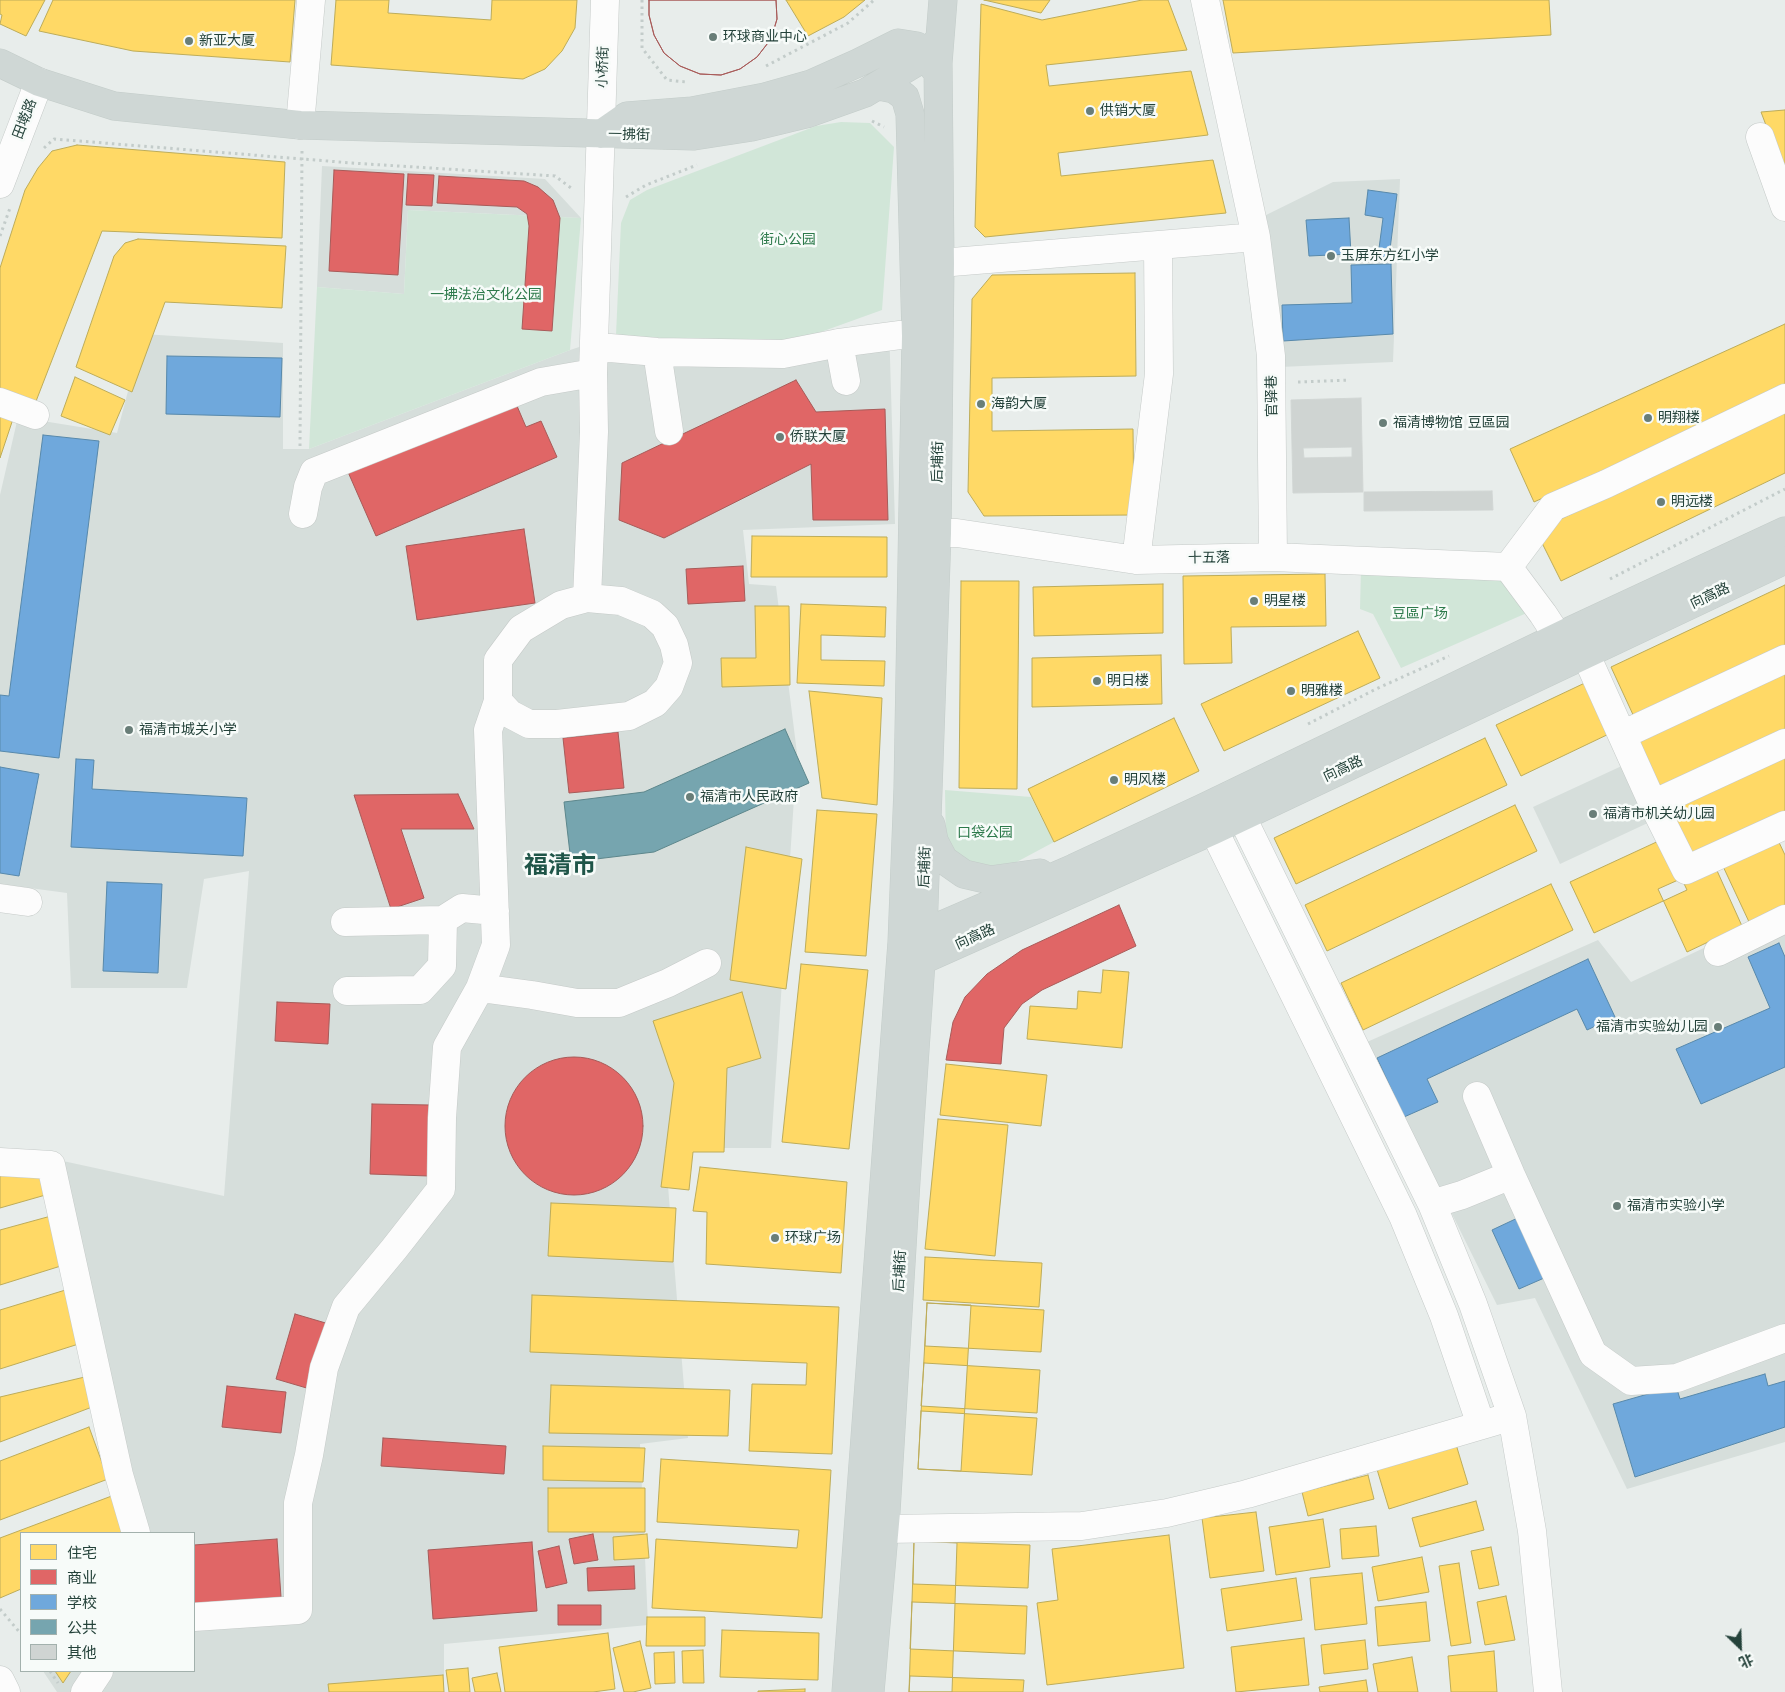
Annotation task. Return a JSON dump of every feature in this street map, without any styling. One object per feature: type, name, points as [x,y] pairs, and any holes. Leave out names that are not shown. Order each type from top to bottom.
[{"type":"main road","points":[[934,57],[943,0]]},
{"type":"main road","name":"一拂街","points":[[601,134],[627,116],[692,111],[765,97],[811,84],[898,43],[917,46],[934,57]]},
{"type":"main road","name":"一拂街","points":[[601,134],[694,136],[752,127],[806,114],[865,93],[907,69],[934,57]]},
{"type":"main road","name":"后埔街","points":[[912,938],[908,788],[940,263],[934,57]]},
{"type":"main road","points":[[0,63],[39,82],[114,106],[300,125],[601,134]]},
{"type":"main road","name":"后埔街","points":[[846,1692],[912,938],[928,800],[924,533],[910,114],[905,97],[894,89],[880,86]]},
{"type":"main road","name":"向高路","points":[[910,966],[1236,805],[1566,633],[1785,531]]},
{"type":"main road","name":"向高路","points":[[1236,805],[1586,654],[1785,560]]},
{"type":"main road","name":"向高路","points":[[928,800],[934,841],[944,860],[964,874],[990,880],[1074,868]]},
{"type":"main road","name":"向高路","points":[[912,938],[1074,868],[1208,819]]},
{"type":"main road","name":"后埔街","points":[[870,1692],[886,1521],[910,966]]},
{"type":"street","points":[[300,125],[311,0]]},
{"type":"street","name":"小桥街","points":[[587,598],[594,432],[594,361],[605,0]]},
{"type":"street","name":"官驿巷","points":[[1205,0],[1256,237],[1271,356],[1273,557]]},
{"type":"street","name":"田墘路","points":[[6,193],[39,82]]},
{"type":"street","points":[[1760,137],[1785,207]]},
{"type":"street","points":[[940,263],[1256,237]]},
{"type":"street","points":[[1136,560],[1159,374],[1158,245]]},
{"type":"street","points":[[303,514],[308,487],[314,472],[594,361],[610,348],[657,352],[784,354],[900,335],[916,336]]},
{"type":"street","points":[[839,344],[846,381]]},
{"type":"street","points":[[657,352],[669,430]]},
{"type":"street","points":[[1785,398],[1606,484],[1552,507],[1508,567],[1586,654],[1686,870],[1785,825]]},
{"type":"street","points":[[0,402],[35,415]]},
{"type":"street","name":"十五落","points":[[924,533],[957,534],[1136,560],[1273,557],[1508,567]]},
{"type":"street","points":[[195,1617],[298,1610],[298,1503],[309,1455],[324,1368],[346,1307],[441,1189],[446,1047],[480,988],[496,945],[488,730],[498,701],[498,660],[521,629],[561,604],[587,598],[621,601],[652,614],[665,626],[674,645],[678,663],[669,686],[655,703],[629,716],[557,724],[529,724],[510,714],[498,701]]},
{"type":"street","points":[[1622,735],[1785,659]]},
{"type":"street","points":[[1654,804],[1785,743]]},
{"type":"street","points":[[1236,805],[1432,1204],[1473,1304],[1509,1407],[1532,1531],[1548,1692]]},
{"type":"street","points":[[1208,819],[1403,1216],[1444,1316],[1478,1416]]},
{"type":"street","points":[[0,898],[28,902]]},
{"type":"street","points":[[345,922],[442,920],[462,908],[495,911]]},
{"type":"street","points":[[1718,952],[1785,918]]},
{"type":"street","points":[[347,991],[420,990],[442,966],[442,920]]},
{"type":"street","points":[[480,988],[532,995],[577,1004],[619,1004],[668,983],[707,963]]},
{"type":"street","points":[[1477,1096],[1510,1175],[1593,1354],[1631,1381],[1678,1378],[1785,1338]]},
{"type":"street","points":[[0,1162],[51,1165],[119,1475],[136,1532]]},
{"type":"street","points":[[1432,1204],[1462,1195],[1510,1175]]},
{"type":"street","points":[[886,1521],[1082,1526],[1167,1513],[1247,1494],[1509,1407]]},
{"type":"street","points":[[72,1688],[97,1672]]},
{"type":"street","points":[[0,1680],[6,1692]]},
{"type":"path","points":[[642,0],[642,48],[667,80],[694,83]]},
{"type":"path","points":[[759,70],[848,23],[874,0]]},
{"type":"path","points":[[868,119],[889,130]]},
{"type":"path","points":[[300,125],[302,159],[300,446],[314,472]]},
{"type":"path","points":[[42,150],[54,139],[302,159],[556,176],[573,190]]},
{"type":"path","points":[[624,200],[627,195],[646,185],[701,164]]},
{"type":"path","points":[[0,236],[6,193]]},
{"type":"path","points":[[1272,383],[1350,380]]},
{"type":"path","points":[[0,1609],[20,1633]]},
{"type":"path","points":[[51,1672],[72,1688]]},
{"type":"shaded area","points":[[322,166],[545,179],[581,218],[408,210],[404,294],[317,287]]},
{"type":"shaded area","name":"玉屏东方红小学","points":[[1400,179],[1393,362],[1280,367],[1260,218],[1333,182]]},
{"type":"shaded area","points":[[889,325],[895,524],[743,530],[749,584],[776,586],[797,753],[771,1148],[665,1148],[688,1438],[640,1444],[648,1625],[444,1644],[444,1692],[57,1692],[44,1672],[195,1672],[195,1532],[141,1532],[63,1161],[224,1196],[249,871],[204,879],[187,988],[71,988],[67,893],[0,884],[0,495],[18,417],[117,433],[143,334],[283,343],[283,449],[309,449],[570,350],[616,335],[782,346]]},
{"type":"shaded area","name":"福清市机关幼儿园","points":[[1626,764],[1652,821],[1560,864],[1533,807]]},
{"type":"shaded area","name":"福清市实验小学","points":[[1779,913],[1785,934],[1785,1442],[1627,1489],[1535,1298],[1497,1305],[1367,1042],[1598,940],[1631,982]]},
{"type":"green space","name":"街心公园","points":[[841,122],[870,123],[894,147],[882,310],[782,346],[616,335],[621,223],[630,200],[647,190],[816,126]]},
{"type":"green space","name":"一拂法治文化公园","points":[[408,210],[581,218],[570,350],[309,449],[317,287],[404,294]]},
{"type":"green space","name":"豆區广场","points":[[1361,569],[1507,575],[1529,612],[1401,668],[1373,614],[1360,609]]},
{"type":"green space","name":"口袋公园","points":[[945,790],[1031,797],[1054,842],[1011,865],[971,873],[946,847]]},
{"type":"building: 住宅","points":[[0,0],[45,0],[26,36],[0,24],[2,15],[0,14]]},
{"type":"building: 住宅","name":"新亚大厦","points":[[53,0],[295,0],[290,62],[133,51],[39,31]]},
{"type":"building: 住宅","points":[[336,0],[389,0],[388,13],[491,20],[492,0],[577,0],[575,28],[562,51],[545,69],[523,79],[331,65]]},
{"type":"building: 住宅","points":[[786,0],[865,0],[844,17],[808,36]]},
{"type":"building: 住宅","points":[[984,0],[1050,0],[1041,13]]},
{"type":"building: 住宅","name":"供销大厦","points":[[1142,0],[1168,0],[1187,50],[1046,65],[1049,86],[1191,71],[1208,135],[1058,153],[1061,176],[1213,160],[1226,213],[985,237],[975,227],[981,4],[1042,20]]},
{"type":"building: 住宅","points":[[1223,0],[1549,0],[1551,35],[1233,53]]},
{"type":"building: 住宅","points":[[1785,110],[1785,169],[1783,170],[1761,112]]},
{"type":"building: 住宅","points":[[77,145],[285,162],[282,238],[102,231],[33,409],[0,397],[0,268],[25,190],[38,168],[52,151]]},
{"type":"building: 住宅","points":[[138,239],[286,246],[282,308],[165,302],[132,392],[76,367],[114,256],[125,243]]},
{"type":"building: 住宅","name":"海韵大厦","points":[[1135,273],[1136,376],[992,378],[992,431],[1133,429],[1134,515],[984,516],[968,492],[972,299],[992,275]]},
{"type":"building: 住宅","name":"明翔楼","points":[[1785,324],[1785,388],[1534,502],[1510,449]]},
{"type":"building: 住宅","points":[[75,377],[125,400],[110,435],[61,416]]},
{"type":"building: 住宅","name":"明远楼","points":[[1785,410],[1785,473],[1561,581],[1536,531]]},
{"type":"building: 住宅","points":[[0,414],[13,419],[0,458]]},
{"type":"building: 住宅","points":[[752,536],[887,537],[887,577],[751,577]]},
{"type":"building: 住宅","name":"明星楼","points":[[1325,574],[1326,626],[1231,627],[1232,663],[1184,664],[1183,576]]},
{"type":"building: 住宅","points":[[961,581],[1019,581],[1017,789],[959,788]]},
{"type":"building: 住宅","points":[[1163,584],[1163,633],[1034,636],[1033,587]]},
{"type":"building: 住宅","points":[[1785,585],[1785,648],[1635,719],[1611,667]]},
{"type":"building: 住宅","points":[[801,604],[886,607],[885,637],[821,635],[821,660],[885,661],[884,686],[797,683]]},
{"type":"building: 住宅","points":[[755,606],[789,606],[790,685],[722,687],[721,658],[756,658]]},
{"type":"building: 住宅","name":"明雅楼","points":[[1358,631],[1380,678],[1224,751],[1201,704]]},
{"type":"building: 住宅","name":"明日楼","points":[[1161,655],[1162,704],[1032,707],[1032,658]]},
{"type":"building: 住宅","points":[[1785,671],[1785,734],[1663,793],[1638,741]]},
{"type":"building: 住宅","points":[[1589,681],[1613,732],[1521,776],[1496,725]]},
{"type":"building: 住宅","points":[[809,691],[882,698],[877,805],[822,798]]},
{"type":"building: 住宅","name":"明风楼","points":[[1174,718],[1199,771],[1054,842],[1028,789]]},
{"type":"building: 住宅","points":[[1485,738],[1507,785],[1296,884],[1274,838]]},
{"type":"building: 住宅","points":[[1785,750],[1785,813],[1692,858],[1667,807]]},
{"type":"building: 住宅","points":[[1515,805],[1537,851],[1327,951],[1305,905]]},
{"type":"building: 住宅","points":[[817,810],[877,814],[866,956],[805,952]]},
{"type":"building: 住宅","points":[[1776,836],[1785,855],[1785,908],[1750,924],[1721,862]]},
{"type":"building: 住宅","points":[[1663,839],[1687,890],[1594,933],[1570,882]]},
{"type":"building: 住宅","points":[[746,847],[802,859],[786,989],[730,980]]},
{"type":"building: 住宅","points":[[1714,864],[1742,926],[1687,952],[1658,889]]},
{"type":"building: 住宅","points":[[1551,884],[1573,930],[1363,1030],[1341,983]]},
{"type":"building: 住宅","points":[[801,964],[868,970],[849,1149],[782,1142]]},
{"type":"building: 住宅","points":[[1103,970],[1129,972],[1122,1048],[1027,1039],[1030,1006],[1077,1009],[1078,991],[1101,993]]},
{"type":"building: 住宅","points":[[742,992],[761,1058],[727,1068],[724,1152],[693,1152],[689,1190],[661,1187],[674,1083],[653,1021]]},
{"type":"building: 住宅","points":[[946,1064],[1047,1075],[1041,1126],[940,1115]]},
{"type":"building: 住宅","points":[[938,1119],[1008,1125],[995,1256],[925,1249]]},
{"type":"building: 住宅","points":[[0,1165],[43,1168],[49,1194],[0,1208]]},
{"type":"building: 住宅","name":"环球广场","points":[[700,1167],[847,1182],[841,1273],[706,1264],[707,1212],[693,1211]]},
{"type":"building: 住宅","points":[[551,1203],[676,1208],[673,1262],[548,1256]]},
{"type":"building: 住宅","points":[[51,1216],[64,1265],[0,1285],[0,1230]]},
{"type":"building: 住宅","points":[[925,1257],[1042,1263],[1039,1307],[923,1300]]},
{"type":"building: 住宅","points":[[72,1288],[88,1341],[0,1369],[0,1310]]},
{"type":"building: 住宅","points":[[532,1295],[839,1307],[832,1454],[749,1451],[752,1384],[806,1385],[807,1363],[530,1352]]},
{"type":"building: 住宅","points":[[927,1303],[1044,1310],[1041,1352],[925,1346]]},
{"type":"building: 住宅","points":[[927,1303],[971,1305],[961,1471],[918,1469]]},
{"type":"building: 住宅","points":[[924,1363],[1040,1370],[1037,1413],[921,1406]]},
{"type":"building: 住宅","points":[[89,1376],[100,1404],[0,1442],[0,1397]]},
{"type":"building: 住宅","points":[[551,1385],[730,1390],[728,1436],[549,1433]]},
{"type":"building: 住宅","points":[[921,1411],[1037,1418],[1032,1475],[918,1469]]},
{"type":"building: 住宅","points":[[89,1427],[108,1479],[0,1520],[0,1461]]},
{"type":"building: 住宅","points":[[1455,1441],[1468,1484],[1389,1509],[1376,1466]]},
{"type":"building: 住宅","points":[[543,1446],[645,1448],[643,1482],[543,1480]]},
{"type":"building: 住宅","points":[[661,1459],[831,1470],[822,1618],[652,1608],[656,1539],[797,1548],[799,1530],[657,1522]]},
{"type":"building: 住宅","points":[[1368,1475],[1374,1499],[1308,1516],[1302,1492]]},
{"type":"building: 住宅","points":[[548,1488],[645,1488],[645,1532],[548,1532]]},
{"type":"building: 住宅","points":[[117,1494],[132,1532],[20,1532],[20,1589],[0,1598],[0,1538]]},
{"type":"building: 住宅","points":[[1476,1501],[1484,1530],[1420,1547],[1412,1518]]},
{"type":"building: 住宅","points":[[1256,1512],[1264,1571],[1210,1578],[1202,1518]]},
{"type":"building: 住宅","points":[[1323,1519],[1330,1567],[1276,1575],[1269,1527]]},
{"type":"building: 住宅","points":[[1376,1526],[1379,1556],[1342,1559],[1340,1529]]},
{"type":"building: 住宅","points":[[647,1534],[649,1558],[614,1560],[613,1537]]},
{"type":"building: 住宅","points":[[1169,1535],[1184,1668],[1047,1685],[1037,1603],[1058,1600],[1052,1549]]},
{"type":"building: 住宅","points":[[914,1541],[1030,1545],[1028,1588],[913,1584]]},
{"type":"building: 住宅","points":[[914,1541],[957,1543],[952,1692],[909,1692]]},
{"type":"building: 住宅","points":[[1491,1547],[1499,1585],[1479,1589],[1471,1551]]},
{"type":"building: 住宅","points":[[1422,1557],[1429,1592],[1378,1601],[1372,1567]]},
{"type":"building: 住宅","points":[[1459,1563],[1471,1643],[1451,1646],[1439,1566]]},
{"type":"building: 住宅","points":[[1362,1573],[1367,1624],[1315,1630],[1310,1578]]},
{"type":"building: 住宅","points":[[1296,1578],[1302,1620],[1227,1631],[1221,1589]]},
{"type":"building: 住宅","points":[[1506,1596],[1515,1640],[1485,1645],[1477,1602]]},
{"type":"building: 住宅","points":[[912,1602],[1027,1606],[1025,1654],[910,1649]]},
{"type":"building: 住宅","points":[[1426,1602],[1430,1641],[1378,1646],[1375,1607]]},
{"type":"building: 住宅","points":[[647,1617],[705,1617],[705,1646],[646,1646]]},
{"type":"building: 住宅","points":[[722,1630],[819,1633],[818,1680],[720,1677]]},
{"type":"building: 住宅","points":[[608,1633],[615,1689],[593,1692],[505,1692],[499,1647]]},
{"type":"building: 住宅","points":[[1304,1638],[1309,1685],[1236,1692],[1231,1647]]},
{"type":"building: 住宅","points":[[1365,1640],[1368,1669],[1324,1674],[1321,1645]]},
{"type":"building: 住宅","points":[[640,1641],[651,1688],[624,1692],[613,1648]]},
{"type":"building: 住宅","points":[[703,1650],[704,1683],[683,1683],[682,1651]]},
{"type":"building: 住宅","points":[[1494,1651],[1497,1692],[1451,1692],[1448,1656]]},
{"type":"building: 住宅","points":[[674,1652],[675,1683],[655,1684],[654,1653]]},
{"type":"building: 住宅","points":[[1412,1657],[1418,1692],[1378,1692],[1373,1664]]},
{"type":"building: 住宅","points":[[468,1668],[470,1692],[449,1692],[446,1670]]},
{"type":"building: 住宅","points":[[56,1672],[70,1672],[63,1683]]},
{"type":"building: 住宅","points":[[497,1673],[501,1692],[475,1692],[472,1678]]},
{"type":"building: 住宅","points":[[443,1675],[444,1692],[329,1692],[328,1684]]},
{"type":"building: 住宅","points":[[910,1676],[1024,1680],[1023,1692],[909,1692]]},
{"type":"building: 住宅","points":[[1366,1680],[1368,1692],[1320,1692],[1319,1687]]},
{"type":"building: 住宅","points":[[805,1689],[805,1692],[758,1692],[758,1691]]},
{"type":"building: 商业","name":"环球商业中心","points":[[649,0],[776,0],[777,19],[771,39],[757,57],[740,69],[721,75],[700,74],[680,66],[664,53],[654,35],[649,15]]},
{"type":"building: 商业","name":"环球商业中心","points":[[649,0],[776,0],[777,19],[771,39],[757,57],[740,69],[721,75],[700,74],[680,66],[664,53],[654,35],[649,15]]},
{"type":"building: 商业","points":[[334,170],[404,174],[398,275],[329,271]]},
{"type":"building: 商业","points":[[408,174],[434,175],[432,206],[406,205]]},
{"type":"building: 商业","points":[[439,176],[524,181],[538,187],[553,200],[560,218],[552,331],[522,329],[529,226],[527,214],[517,207],[437,203]]},
{"type":"building: 商业","name":"侨联大厦","points":[[796,380],[816,412],[885,409],[888,520],[813,520],[811,464],[664,538],[619,520],[622,463]]},
{"type":"building: 商业","points":[[514,399],[526,427],[541,421],[557,457],[376,536],[348,472]]},
{"type":"building: 商业","points":[[524,529],[535,603],[417,620],[406,546]]},
{"type":"building: 商业","points":[[743,566],[745,601],[688,604],[686,569]]},
{"type":"building: 商业","points":[[618,732],[624,788],[569,793],[563,738]]},
{"type":"building: 商业","points":[[458,794],[474,829],[401,829],[424,898],[391,909],[354,795]]},
{"type":"building: 商业","points":[[1119,905],[1136,946],[1042,990],[1022,1004],[1004,1028],[1001,1064],[946,1060],[953,1022],[965,997],[987,974],[1022,950]]},
{"type":"building: 商业","points":[[277,1002],[330,1004],[328,1044],[275,1041]]},
{"type":"building: 商业","points":[[574,1057],[600,1063],[612,1069],[622,1078],[631,1088],[637,1100],[643,1126],[637,1152],[631,1164],[622,1174],[612,1183],[600,1189],[574,1195],[548,1189],[536,1183],[526,1174],[517,1164],[511,1152],[505,1126],[511,1100],[517,1088],[526,1078],[536,1069],[548,1063]]},
{"type":"building: 商业","points":[[372,1104],[430,1105],[429,1176],[370,1174]]},
{"type":"building: 商业","points":[[295,1314],[329,1324],[310,1389],[276,1379]]},
{"type":"building: 商业","points":[[227,1386],[286,1392],[281,1433],[222,1427]]},
{"type":"building: 商业","points":[[383,1438],[506,1446],[504,1474],[381,1466]]},
{"type":"building: 商业","points":[[593,1534],[598,1560],[574,1564],[569,1539]]},
{"type":"building: 商业","points":[[277,1539],[281,1597],[195,1605],[195,1545]]},
{"type":"building: 商业","points":[[532,1542],[537,1611],[433,1619],[428,1550]]},
{"type":"building: 商业","points":[[559,1546],[567,1583],[546,1588],[538,1551]]},
{"type":"building: 商业","points":[[634,1566],[635,1589],[588,1591],[587,1568]]},
{"type":"building: 商业","points":[[558,1605],[601,1605],[601,1625],[558,1625]]},
{"type":"building: 学校","points":[[1368,190],[1397,194],[1389,257],[1378,256],[1383,218],[1365,215]]},
{"type":"building: 学校","points":[[1349,218],[1351,254],[1309,256],[1306,220]]},
{"type":"building: 学校","points":[[1391,264],[1393,334],[1283,341],[1282,305],[1352,303],[1351,265]]},
{"type":"building: 学校","points":[[167,356],[282,358],[280,417],[166,414]]},
{"type":"building: 学校","points":[[43,435],[99,441],[59,758],[0,751],[0,695],[9,696]]},
{"type":"building: 学校","points":[[76,759],[94,760],[92,789],[247,798],[243,856],[71,847]]},
{"type":"building: 学校","points":[[0,767],[39,774],[19,876],[0,873]]},
{"type":"building: 学校","points":[[107,882],[162,884],[158,973],[103,971]]},
{"type":"building: 学校","points":[[1779,943],[1785,957],[1785,1067],[1701,1104],[1676,1049],[1770,1008],[1748,957]]},
{"type":"building: 学校","points":[[1588,959],[1615,1017],[1587,1030],[1577,1009],[1427,1079],[1438,1102],[1404,1117],[1377,1058]]},
{"type":"building: 学校","points":[[1524,1215],[1551,1275],[1519,1289],[1492,1230]]},
{"type":"building: 学校","points":[[1765,1374],[1768,1386],[1785,1381],[1785,1427],[1635,1477],[1613,1404],[1676,1386],[1680,1399]]},
{"type":"building: 公共","name":"福清市人民政府","points":[[785,729],[809,783],[654,852],[571,862],[564,802],[644,792]]},
{"type":"building: 其他","points":[[1361,398],[1363,492],[1293,493],[1291,400]],"holes":[[[1352,447],[1352,457],[1304,458],[1303,448]]]},
{"type":"building: 其他","points":[[1492,491],[1493,510],[1364,511],[1364,492]]},
{"type":"place","name":"环球商业中心","points":[[713,37]]},
{"type":"place","name":"新亚大厦","points":[[189,41]]},
{"type":"place","name":"供销大厦","points":[[1090,111]]},
{"type":"place","name":"玉屏东方红小学","points":[[1331,256]]},
{"type":"place","name":"海韵大厦","points":[[981,404]]},
{"type":"place","name":"明翔楼","points":[[1648,418]]},
{"type":"place","name":"福清博物馆 豆區园","points":[[1383,423]]},
{"type":"place","name":"侨联大厦","points":[[780,437]]},
{"type":"place","name":"明远楼","points":[[1661,502]]},
{"type":"place","name":"明星楼","points":[[1254,601]]},
{"type":"place","name":"明日楼","points":[[1097,681]]},
{"type":"place","name":"明雅楼","points":[[1291,691]]},
{"type":"place","name":"福清市城关小学","points":[[129,730]]},
{"type":"place","name":"明风楼","points":[[1114,780]]},
{"type":"place","name":"福清市人民政府","points":[[690,797]]},
{"type":"place","name":"福清市机关幼儿园","points":[[1593,814]]},
{"type":"place","name":"福清市实验幼儿园","points":[[1718,1027]]},
{"type":"place","name":"福清市实验小学","points":[[1617,1206]]},
{"type":"place","name":"环球广场","points":[[775,1238]]},
{"type":"district","name":"福清市","points":[[560,866]]}]
